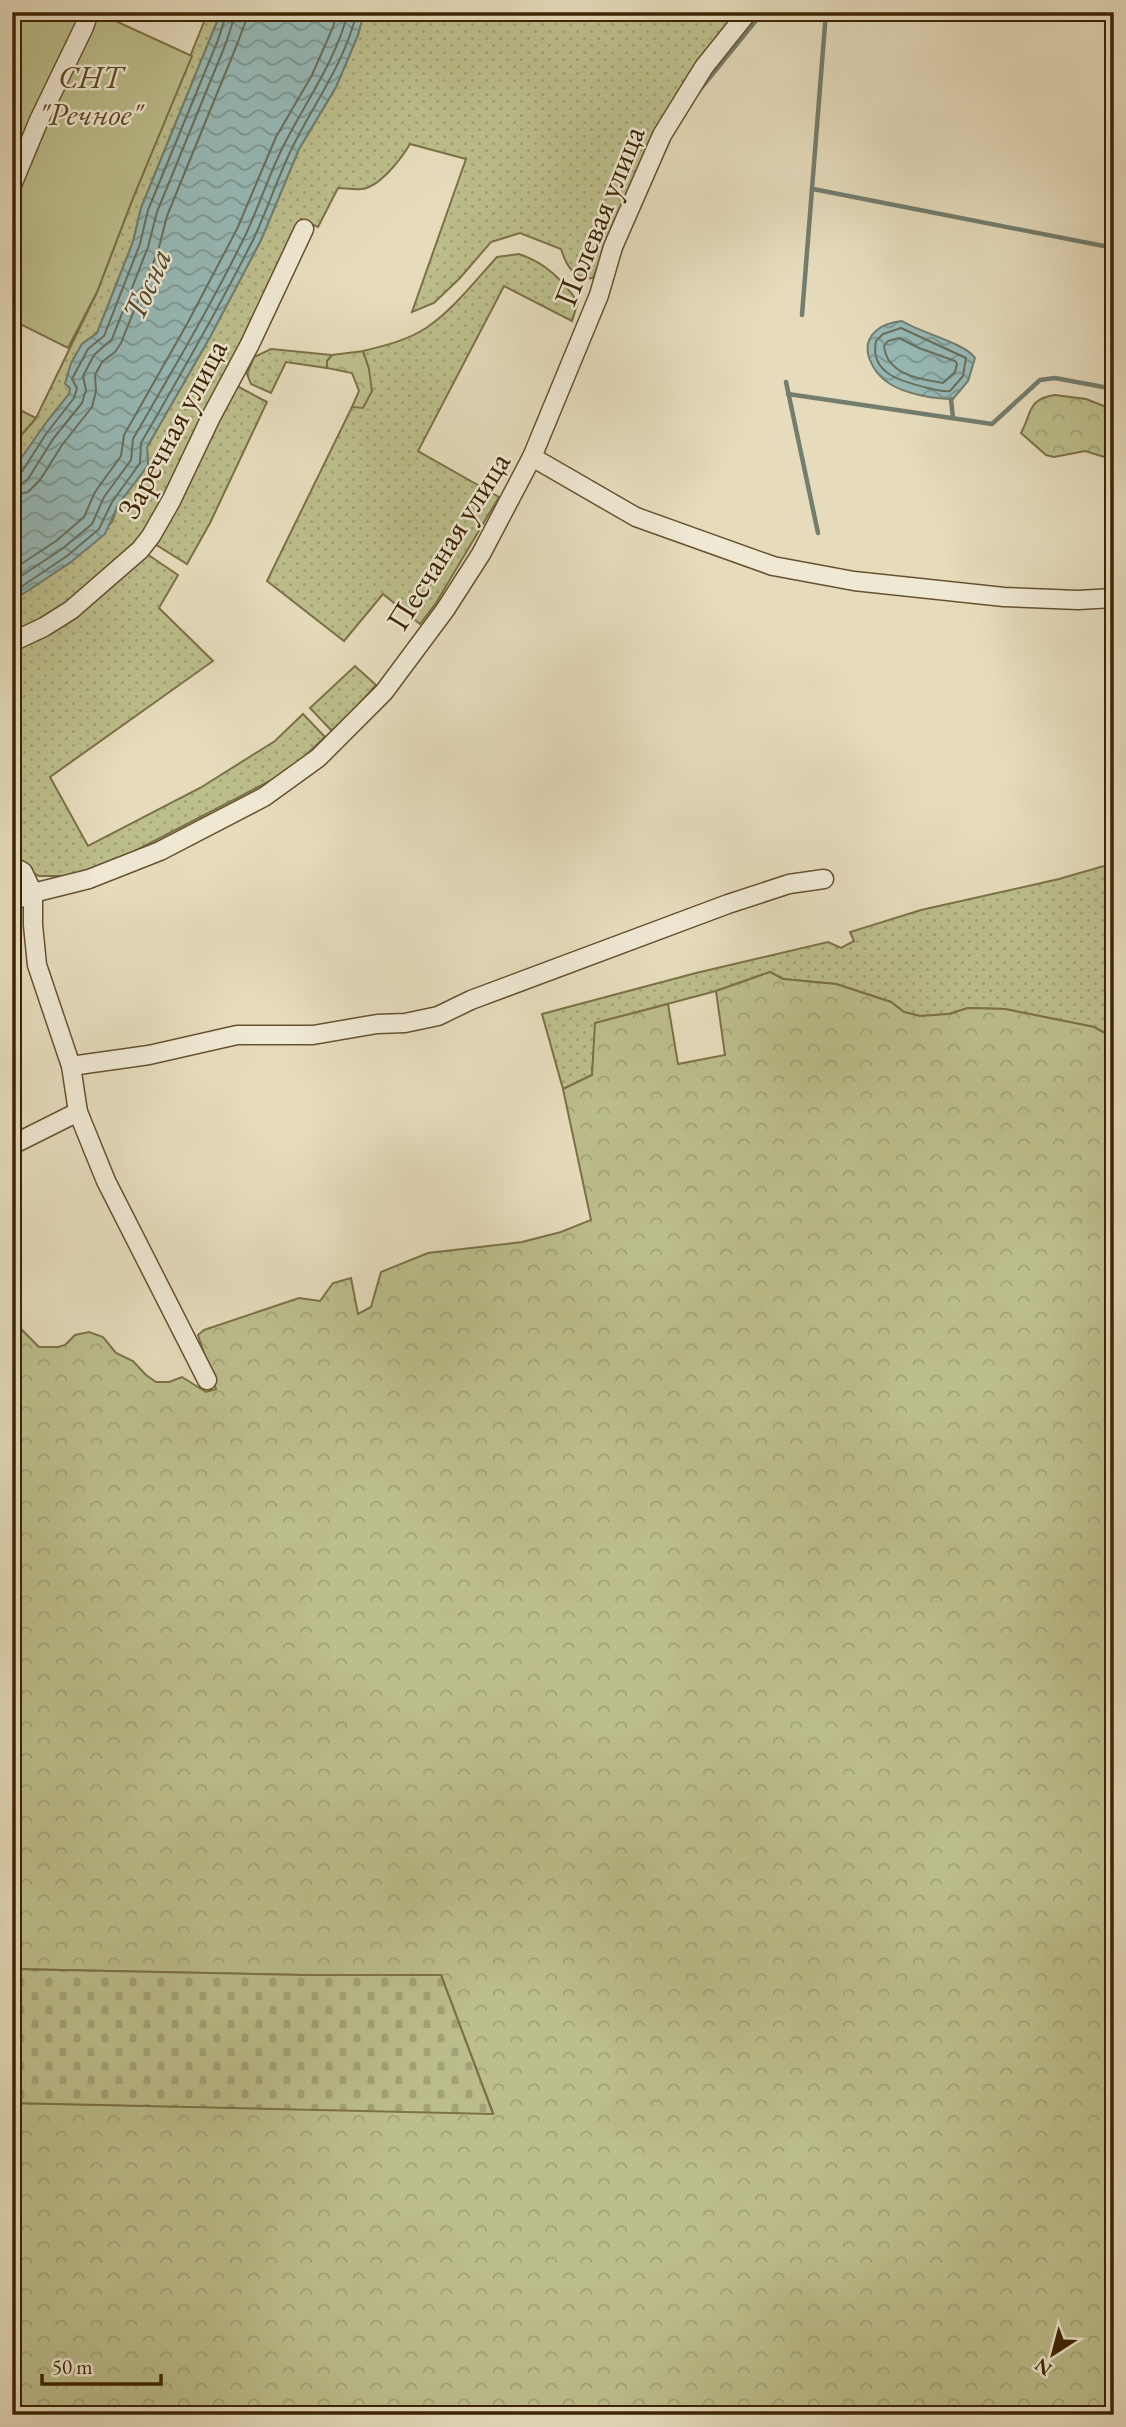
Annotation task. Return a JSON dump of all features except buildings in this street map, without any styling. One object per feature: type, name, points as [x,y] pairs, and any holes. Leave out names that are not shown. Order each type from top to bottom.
[{"type":"street","points":[[12,185],[89,12]]},
{"type":"street","name":"Полевая улица","points":[[532,457],[598,295],[613,247],[662,135],[705,67],[748,12]]},
{"type":"street","name":"Заречная улица","points":[[12,642],[71,610],[140,550],[151,536],[172,501],[304,229]]},
{"type":"street","name":"Песчаная улица","points":[[12,901],[89,879],[160,851],[264,797],[318,758],[384,692],[445,610],[481,554],[532,457],[636,517],[773,566],[853,582],[1004,597],[1078,600],[1114,598]]},
{"type":"street","points":[[12,866],[23,872],[33,893],[37,965],[71,1066],[78,1112],[106,1181],[206,1380]]},
{"type":"street","points":[[71,1066],[149,1055],[237,1035],[313,1035],[438,1016],[471,1000],[728,904],[789,884],[824,879]]},
{"type":"street","points":[[12,1145],[78,1112]]},
{"type":"green space","name":"СНТ \"Речное\"","points":[[12,12],[96,12],[192,56],[97,292],[68,348],[12,320]]},
{"type":"green space","points":[[208,12],[221,12],[141,208],[133,242],[97,333],[82,344],[69,394],[12,471],[12,446],[36,418],[97,292]]},
{"type":"green space","points":[[364,12],[742,12],[634,180],[593,278],[576,274],[565,261],[561,249],[520,233],[491,242],[434,303],[412,312],[466,159],[410,144],[395,165],[375,184],[361,189],[338,188],[318,227],[301,219],[245,345],[147,531],[66,607],[12,633],[12,601],[71,562],[112,522],[118,505],[148,465],[147,447],[210,337],[261,240],[299,149],[336,87],[358,35]]},
{"type":"green space","points":[[519,254],[545,267],[572,294],[578,302],[572,321],[504,286],[418,451],[499,497],[436,603],[420,624],[383,594],[344,641],[267,581],[352,407],[363,407],[369,369],[363,351],[404,339],[426,328],[455,304],[497,257]]},
{"type":"green space","points":[[271,349],[332,355],[327,361],[327,368],[286,362],[271,393],[251,384],[247,374],[254,357]]},
{"type":"green space","points":[[363,351],[372,391],[363,408],[352,407],[359,391],[352,373],[327,368],[327,361],[332,355]]},
{"type":"green space","points":[[237,386],[267,402],[210,523],[187,564],[155,544],[214,420]]},
{"type":"green space","points":[[1055,395],[1086,399],[1114,410],[1114,460],[1085,451],[1054,457],[1046,455],[1021,433],[1035,404]]},
{"type":"green space","points":[[12,406],[36,418],[12,446]]},
{"type":"green space","points":[[147,554],[178,575],[159,608],[213,661],[50,777],[88,846],[200,788],[275,741],[303,714],[325,737],[289,771],[106,866],[68,876],[39,876],[12,863],[12,648]]},
{"type":"green space","points":[[355,666],[376,685],[339,727],[331,730],[310,708]]},
{"type":"green space","points":[[1114,863],[1114,1038],[1094,1027],[1005,1009],[968,1008],[949,1014],[920,1016],[904,1012],[891,1002],[836,984],[783,979],[770,972],[716,991],[596,1023],[592,1075],[563,1089],[542,1014],[696,973],[828,942],[841,948],[854,941],[850,932],[921,910],[1059,879]]},
{"type":"green space","points":[[770,972],[783,979],[836,984],[891,1002],[904,1012],[920,1016],[949,1014],[968,1008],[1005,1009],[1094,1027],[1114,1038],[1114,2415],[12,2415],[12,2103],[493,2113],[441,1975],[12,1969],[12,1320],[39,1347],[65,1345],[75,1335],[89,1332],[103,1337],[116,1353],[133,1361],[156,1382],[169,1382],[182,1377],[206,1392],[216,1389],[198,1335],[204,1330],[299,1298],[320,1301],[333,1283],[351,1278],[358,1314],[371,1307],[381,1272],[428,1253],[522,1242],[561,1232],[591,1220],[563,1089],[592,1075],[595,1023],[668,1004],[678,1064],[725,1055],[716,991]]},
{"type":"green space","points":[[12,1969],[441,1975],[493,2114],[12,2103]]},
{"type":"water","name":"Тосна","points":[[221,12],[364,12],[358,35],[336,87],[299,149],[261,240],[210,337],[147,447],[148,465],[118,505],[105,534],[71,562],[12,601],[12,471],[69,394],[70,388],[65,384],[71,363],[82,344],[97,333],[133,242],[141,208]]},
{"type":"water","points":[[902,321],[953,343],[975,358],[968,381],[953,399],[904,391],[890,384],[873,367],[868,351],[871,337],[883,326]]},
{"type":"waterway","points":[[697,93],[763,12]]},
{"type":"waterway","points":[[802,315],[826,12]]},
{"type":"waterway","points":[[1103,12],[1114,17]]},
{"type":"waterway","points":[[813,189],[1114,248]]},
{"type":"waterway","points":[[788,394],[992,424],[1040,380],[1055,378],[1114,389]]},
{"type":"waterway","points":[[786,382],[818,533]]},
{"type":"waterway","points":[[951,399],[953,418]]}]
